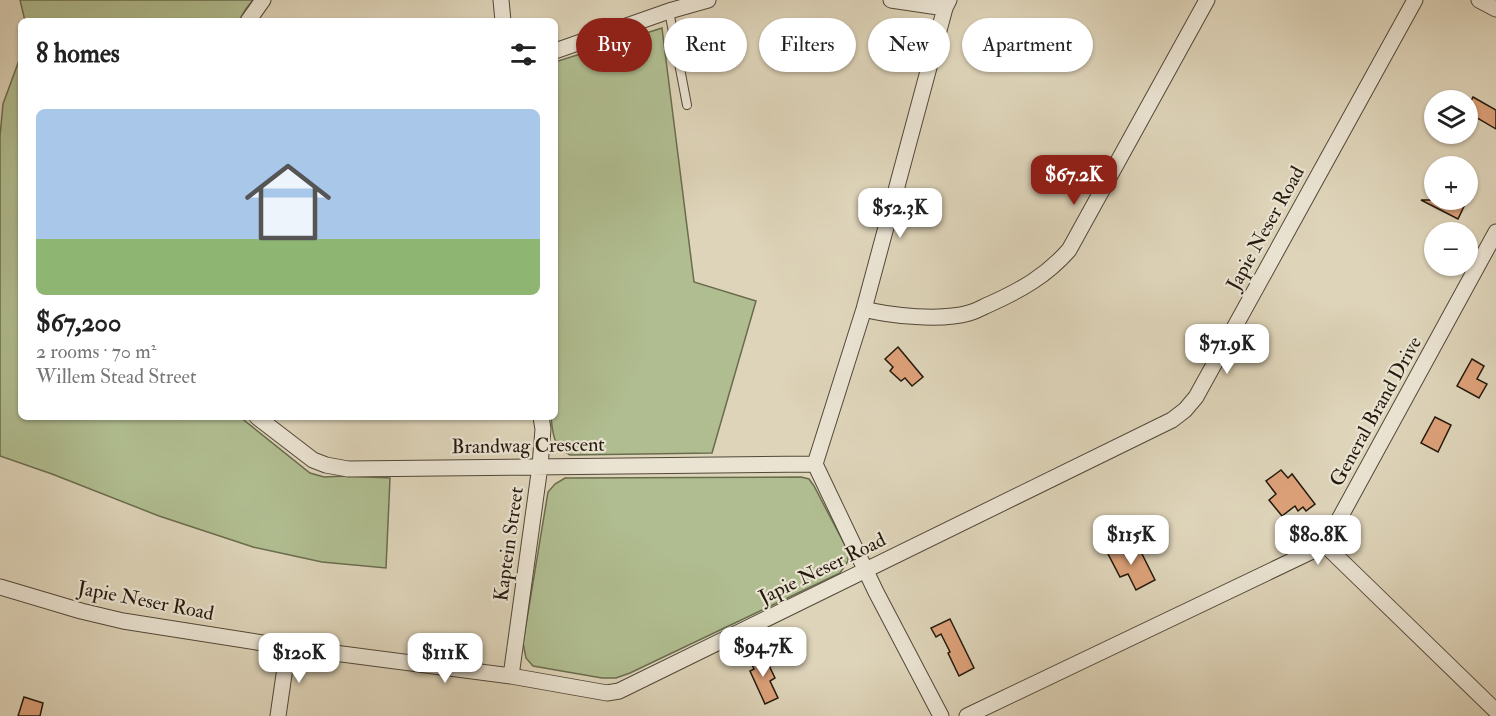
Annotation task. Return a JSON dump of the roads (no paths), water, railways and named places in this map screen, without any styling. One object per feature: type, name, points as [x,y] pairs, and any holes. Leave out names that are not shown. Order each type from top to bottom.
[{"type":"street","points":[[250,18],[263,0]]},
{"type":"street","points":[[501,0],[503,18]]},
{"type":"street","points":[[558,50],[669,11],[708,0]]},
{"type":"street","points":[[891,0],[947,4],[864,309],[815,464],[941,716]]},
{"type":"street","points":[[864,309],[883,314],[938,317],[968,313],[1027,286],[1056,265],[1069,250],[1206,0]]},
{"type":"street","name":"Japie Neser Road","points":[[0,587],[123,621],[288,647],[511,676],[607,693],[619,691],[1172,420],[1185,410],[1196,397],[1415,0]]},
{"type":"street","points":[[1479,0],[1496,9]]},
{"type":"street","name":"General Brand Drive","points":[[1325,545],[1496,232]]},
{"type":"street","name":"Brandwag Crescent","points":[[260,420],[313,460],[348,469],[815,464]]},
{"type":"street","name":"Kaptein Street","points":[[511,676],[540,466],[542,420]]},
{"type":"street","points":[[967,716],[1325,545],[1496,711]]},
{"type":"street","points":[[278,716],[288,647]]},
{"type":"lane","points":[[669,11],[687,105]]}]
